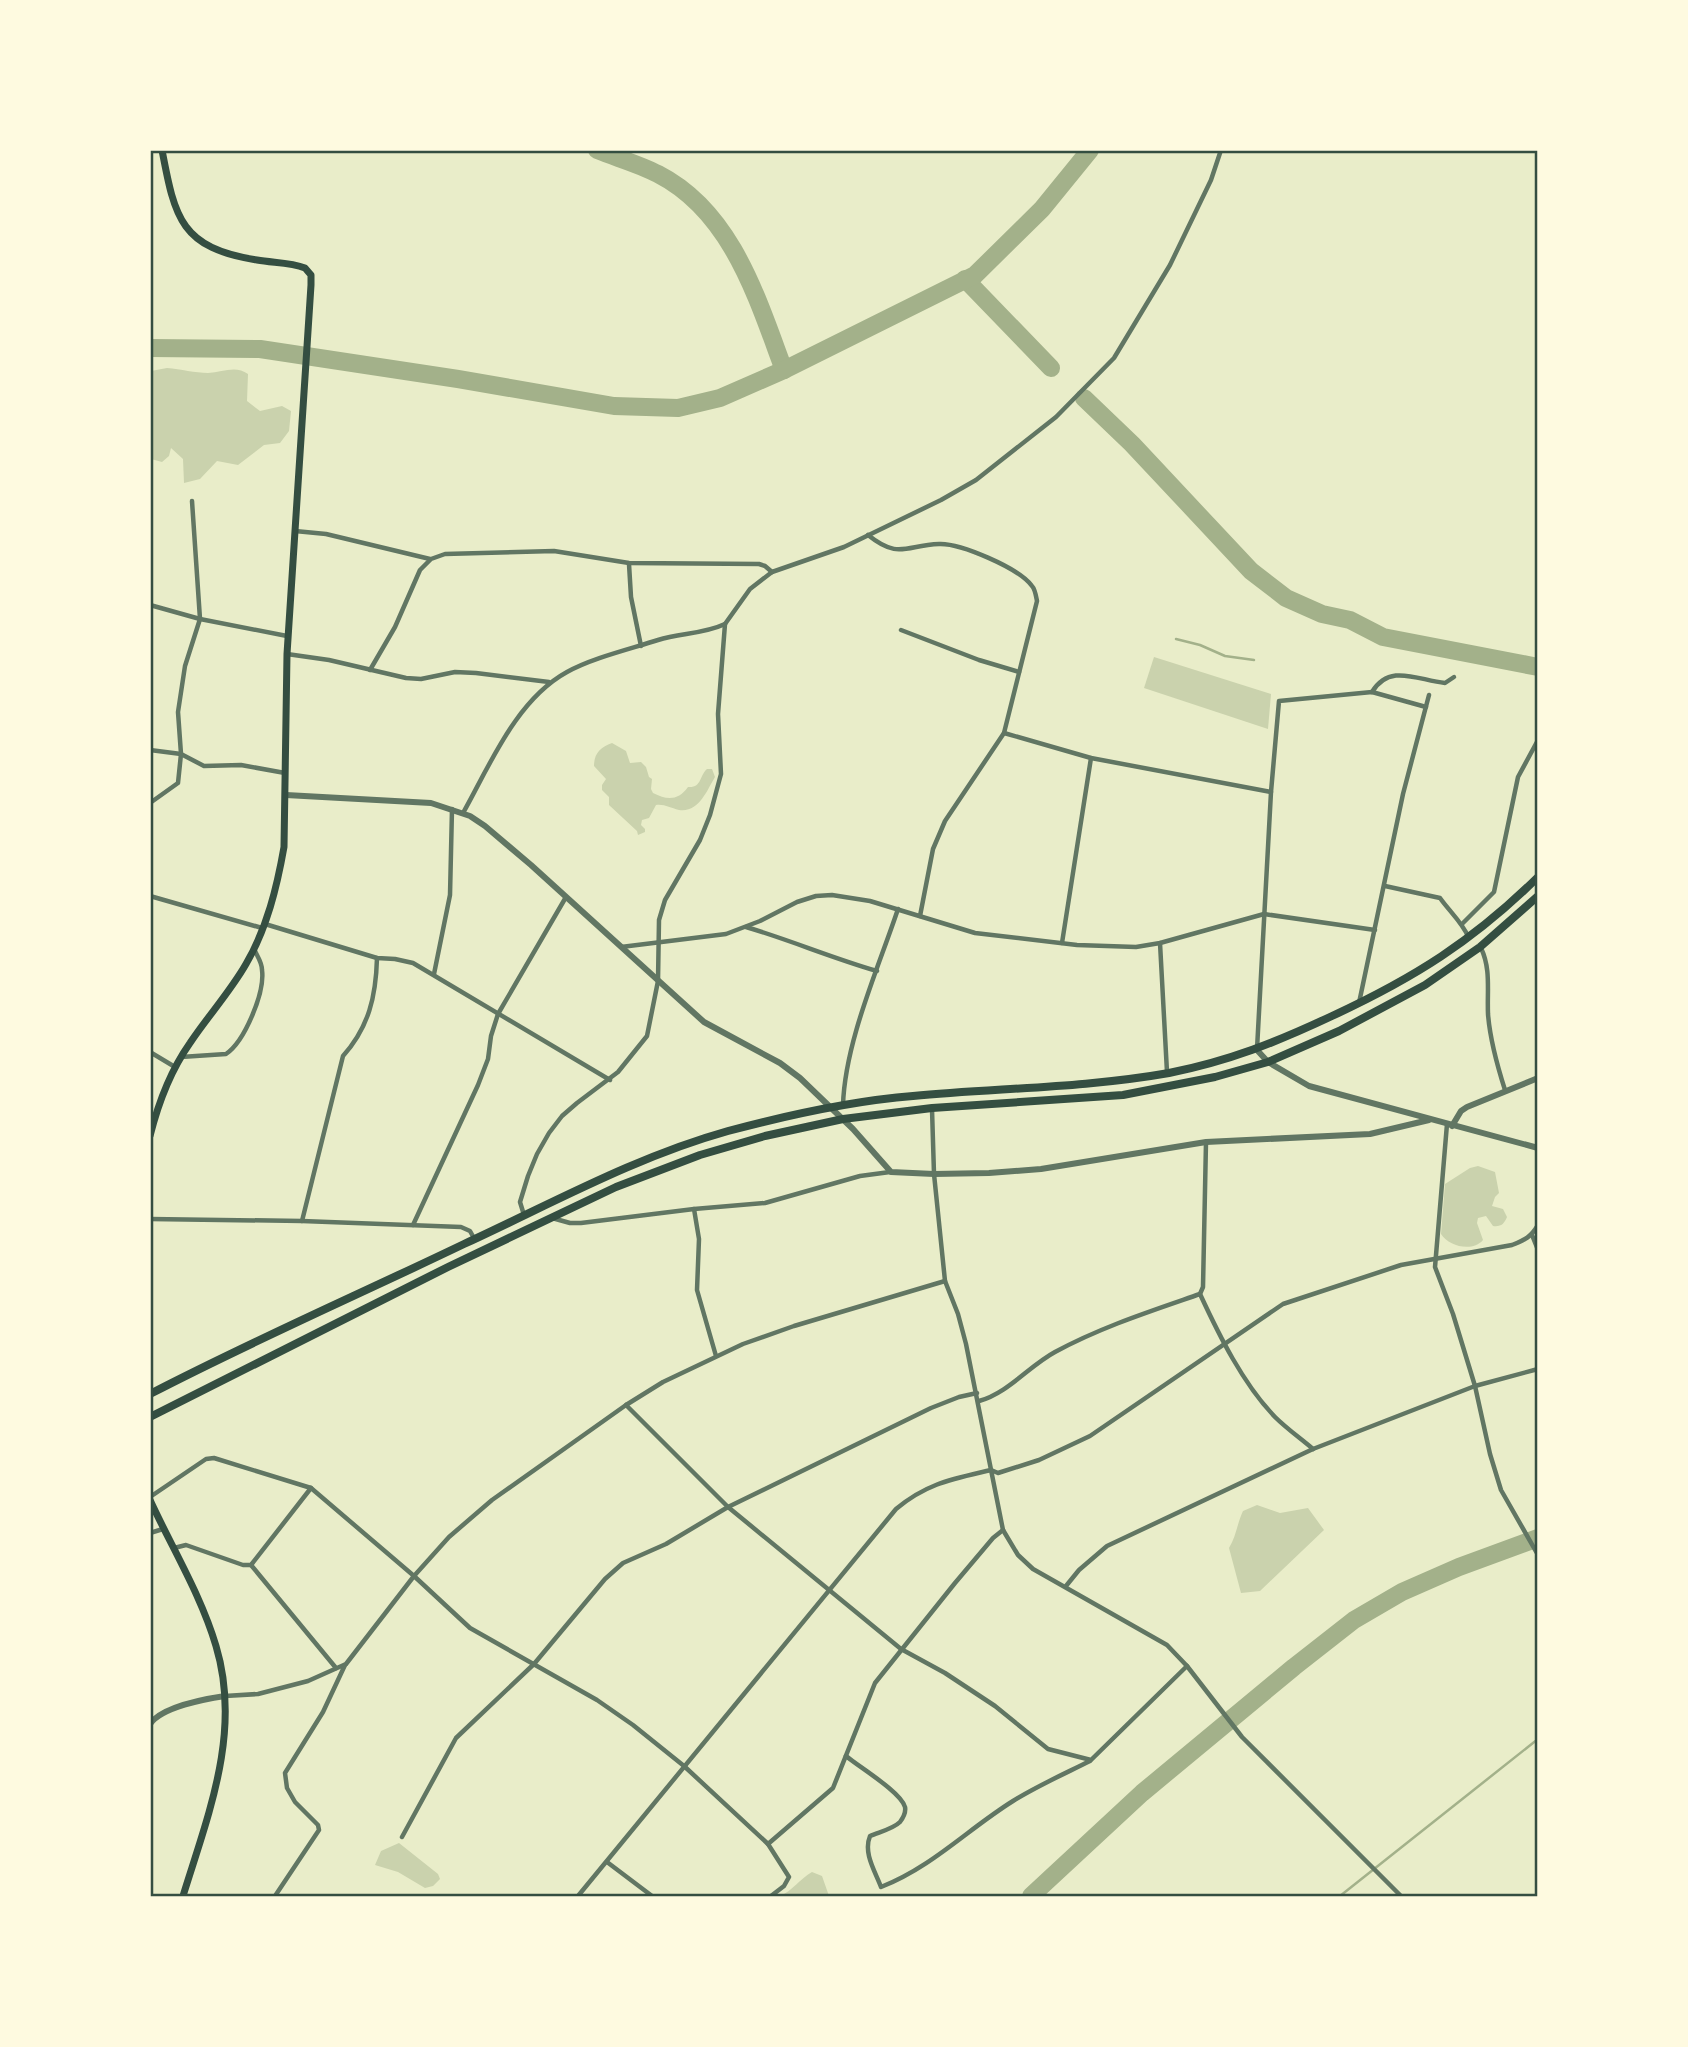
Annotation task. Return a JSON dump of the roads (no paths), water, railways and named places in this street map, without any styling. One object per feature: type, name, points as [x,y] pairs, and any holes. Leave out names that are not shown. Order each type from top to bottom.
[{"type":"highway","points":[[150,1394],[291,1324],[475,1240],[612,1173],[663,1152],[724,1132],[843,1105],[916,1095],[1072,1085],[1167,1073],[1256,1050],[1417,974],[1469,938],[1538,877]]},
{"type":"highway","points":[[150,1417],[377,1301],[616,1187],[700,1154],[842,1119],[932,1108],[1123,1095],[1215,1077],[1268,1062],[1339,1031],[1425,985],[1480,947],[1538,896]]},
{"type":"main road","points":[[150,1136],[157,1112],[181,1057],[239,975],[254,949],[277,883],[284,847],[287,654],[311,285],[311,275],[305,268],[239,257],[212,248],[194,236],[181,222],[171,198],[162,150]]},
{"type":"main road","points":[[150,1498],[217,1648],[225,1696],[225,1738],[221,1766],[183,1896]]},
{"type":"street","points":[[463,813],[515,723],[550,682],[577,666],[692,632],[711,631],[725,624],[750,589],[772,572],[844,547],[976,480],[1036,435],[1114,358],[1170,265],[1206,192],[1221,150]]},
{"type":"street","points":[[150,803],[178,783],[181,754],[178,712],[185,666],[201,618],[192,501]]},
{"type":"street","points":[[295,531],[326,534],[431,559]]},
{"type":"street","points":[[868,535],[890,549],[954,545],[1001,564],[1021,576],[1033,586],[1037,601],[1004,733],[945,821],[933,849],[920,916]]},
{"type":"street","points":[[370,670],[395,628],[420,570],[431,559],[444,554],[554,551],[629,563],[759,564],[772,572]]},
{"type":"street","points":[[629,563],[631,597],[641,646]]},
{"type":"street","points":[[150,605],[288,636]]},
{"type":"street","points":[[525,1216],[520,1202],[537,1154],[549,1133],[569,1110],[610,1080],[647,1036],[658,981],[659,920],[665,900],[700,840],[710,816],[721,774],[718,714],[725,624]]},
{"type":"street","points":[[901,630],[979,660],[1019,672]]},
{"type":"street","points":[[287,654],[421,679],[455,672],[550,682]]},
{"type":"street","points":[[1372,692],[1378,682],[1397,674],[1445,683],[1454,677]]},
{"type":"street","points":[[1426,707],[1372,692],[1279,701],[1256,1050],[1268,1062],[1309,1086],[1538,1147]]},
{"type":"street","points":[[1359,1003],[1403,794],[1429,695]]},
{"type":"street","points":[[1004,733],[1091,758],[1271,792]]},
{"type":"street","points":[[1462,924],[1494,892],[1518,777],[1538,740]]},
{"type":"street","points":[[150,750],[181,754],[204,766],[241,765],[286,774]]},
{"type":"street","points":[[1062,943],[1091,758]]},
{"type":"street","points":[[286,795],[411,801],[452,808],[463,813],[494,833],[693,1013],[715,1030],[780,1063],[800,1079],[891,1172]]},
{"type":"street","points":[[433,974],[450,895],[452,808]]},
{"type":"street","points":[[1385,886],[1440,898],[1462,924],[1469,938]]},
{"type":"street","points":[[150,896],[377,958],[413,963],[610,1080]]},
{"type":"street","points":[[621,947],[726,934],[816,896],[848,897],[975,933],[1115,947],[1160,943],[1264,914],[1375,930]]},
{"type":"street","points":[[413,1225],[478,1085],[488,1059],[498,1014],[566,897]]},
{"type":"street","points":[[843,1105],[859,1024],[898,909]]},
{"type":"street","points":[[746,927],[877,971]]},
{"type":"street","points":[[1160,943],[1167,1073]]},
{"type":"street","points":[[1480,947],[1488,971],[1488,1014],[1494,1055],[1504,1090]]},
{"type":"street","points":[[181,1057],[226,1054],[240,1039],[252,1016],[263,980],[262,966],[254,949]]},
{"type":"street","points":[[302,1221],[343,1056],[359,1039],[376,988],[377,958]]},
{"type":"street","points":[[150,1052],[176,1067]]},
{"type":"street","points":[[1538,1078],[1504,1090],[1461,1111],[1449,1125],[1435,1259],[1475,1386],[1501,1490],[1538,1555]]},
{"type":"street","points":[[932,1108],[934,1174],[945,1281],[958,1314],[979,1401],[1003,1530],[1017,1555],[1033,1569],[1167,1645],[1239,1732],[1401,1896]]},
{"type":"street","points":[[552,1218],[582,1223],[765,1203],[860,1176],[891,1172],[989,1173],[1041,1169],[1206,1142],[1370,1134],[1429,1120]]},
{"type":"street","points":[[1206,1142],[1203,1287],[1200,1294],[1223,1344],[1272,1414],[1313,1449]]},
{"type":"street","points":[[694,1209],[699,1240],[697,1290],[716,1356]]},
{"type":"street","points":[[150,1219],[413,1225],[466,1229],[475,1240]]},
{"type":"street","points":[[578,1896],[896,1509],[914,1494],[940,1482],[991,1470],[998,1473],[1039,1460],[1090,1436],[1273,1309],[1289,1301],[1387,1269],[1512,1245],[1532,1235],[1538,1225]]},
{"type":"street","points":[[1532,1235],[1538,1250]]},
{"type":"street","points":[[275,1896],[319,1830],[318,1825],[295,1802],[287,1788],[285,1773],[323,1712],[346,1664],[414,1576],[449,1537],[489,1503],[626,1405],[663,1382],[716,1356],[794,1326],[945,1281]]},
{"type":"street","points":[[979,1401],[1004,1388],[1055,1352],[1138,1315],[1200,1294]]},
{"type":"street","points":[[1066,1587],[1079,1570],[1107,1546],[1313,1449],[1475,1386],[1538,1369]]},
{"type":"street","points":[[402,1837],[456,1738],[534,1664],[606,1579],[623,1563],[666,1544],[728,1507],[932,1408],[977,1393]]},
{"type":"street","points":[[626,1405],[728,1507],[901,1649],[945,1673],[995,1706],[1048,1749],[1091,1760]]},
{"type":"street","points":[[150,1498],[206,1459],[214,1458],[311,1488],[470,1628],[597,1700],[684,1766],[768,1844],[789,1877],[784,1886],[771,1896]]},
{"type":"street","points":[[251,1565],[311,1488]]},
{"type":"street","points":[[150,1533],[163,1529]]},
{"type":"street","points":[[768,1844],[833,1788],[869,1695],[901,1649],[1003,1530]]},
{"type":"street","points":[[174,1548],[186,1545],[243,1565],[251,1565]]},
{"type":"street","points":[[251,1565],[337,1668]]},
{"type":"street","points":[[151,1723],[155,1717],[177,1708],[225,1696],[258,1694],[308,1681],[346,1664]]},
{"type":"street","points":[[846,1756],[898,1796],[905,1806],[905,1814],[895,1826],[870,1836],[868,1840],[868,1856],[881,1887],[905,1878],[925,1865],[1012,1801],[1091,1760],[1187,1666]]},
{"type":"street","points":[[607,1862],[652,1896]]},
{"type":"waterway","points":[[597,150],[658,174],[684,190],[705,211],[739,259],[784,370]]},
{"type":"waterway","points":[[150,348],[260,349],[614,406],[678,408],[720,398],[784,370],[975,275],[1042,209],[1090,150]]},
{"type":"waterway","points":[[965,279],[1051,368]]},
{"type":"waterway","points":[[1084,398],[1132,444],[1251,571],[1286,598],[1322,614],[1350,620],[1383,637],[1538,667]]},
{"type":"waterway","points":[[1176,639],[1200,645],[1225,656],[1254,660]]},
{"type":"waterway","points":[[1031,1896],[1142,1793],[1354,1620],[1402,1592],[1459,1567],[1538,1538]]},
{"type":"waterway","points":[[1340,1896],[1538,1739]]}]
